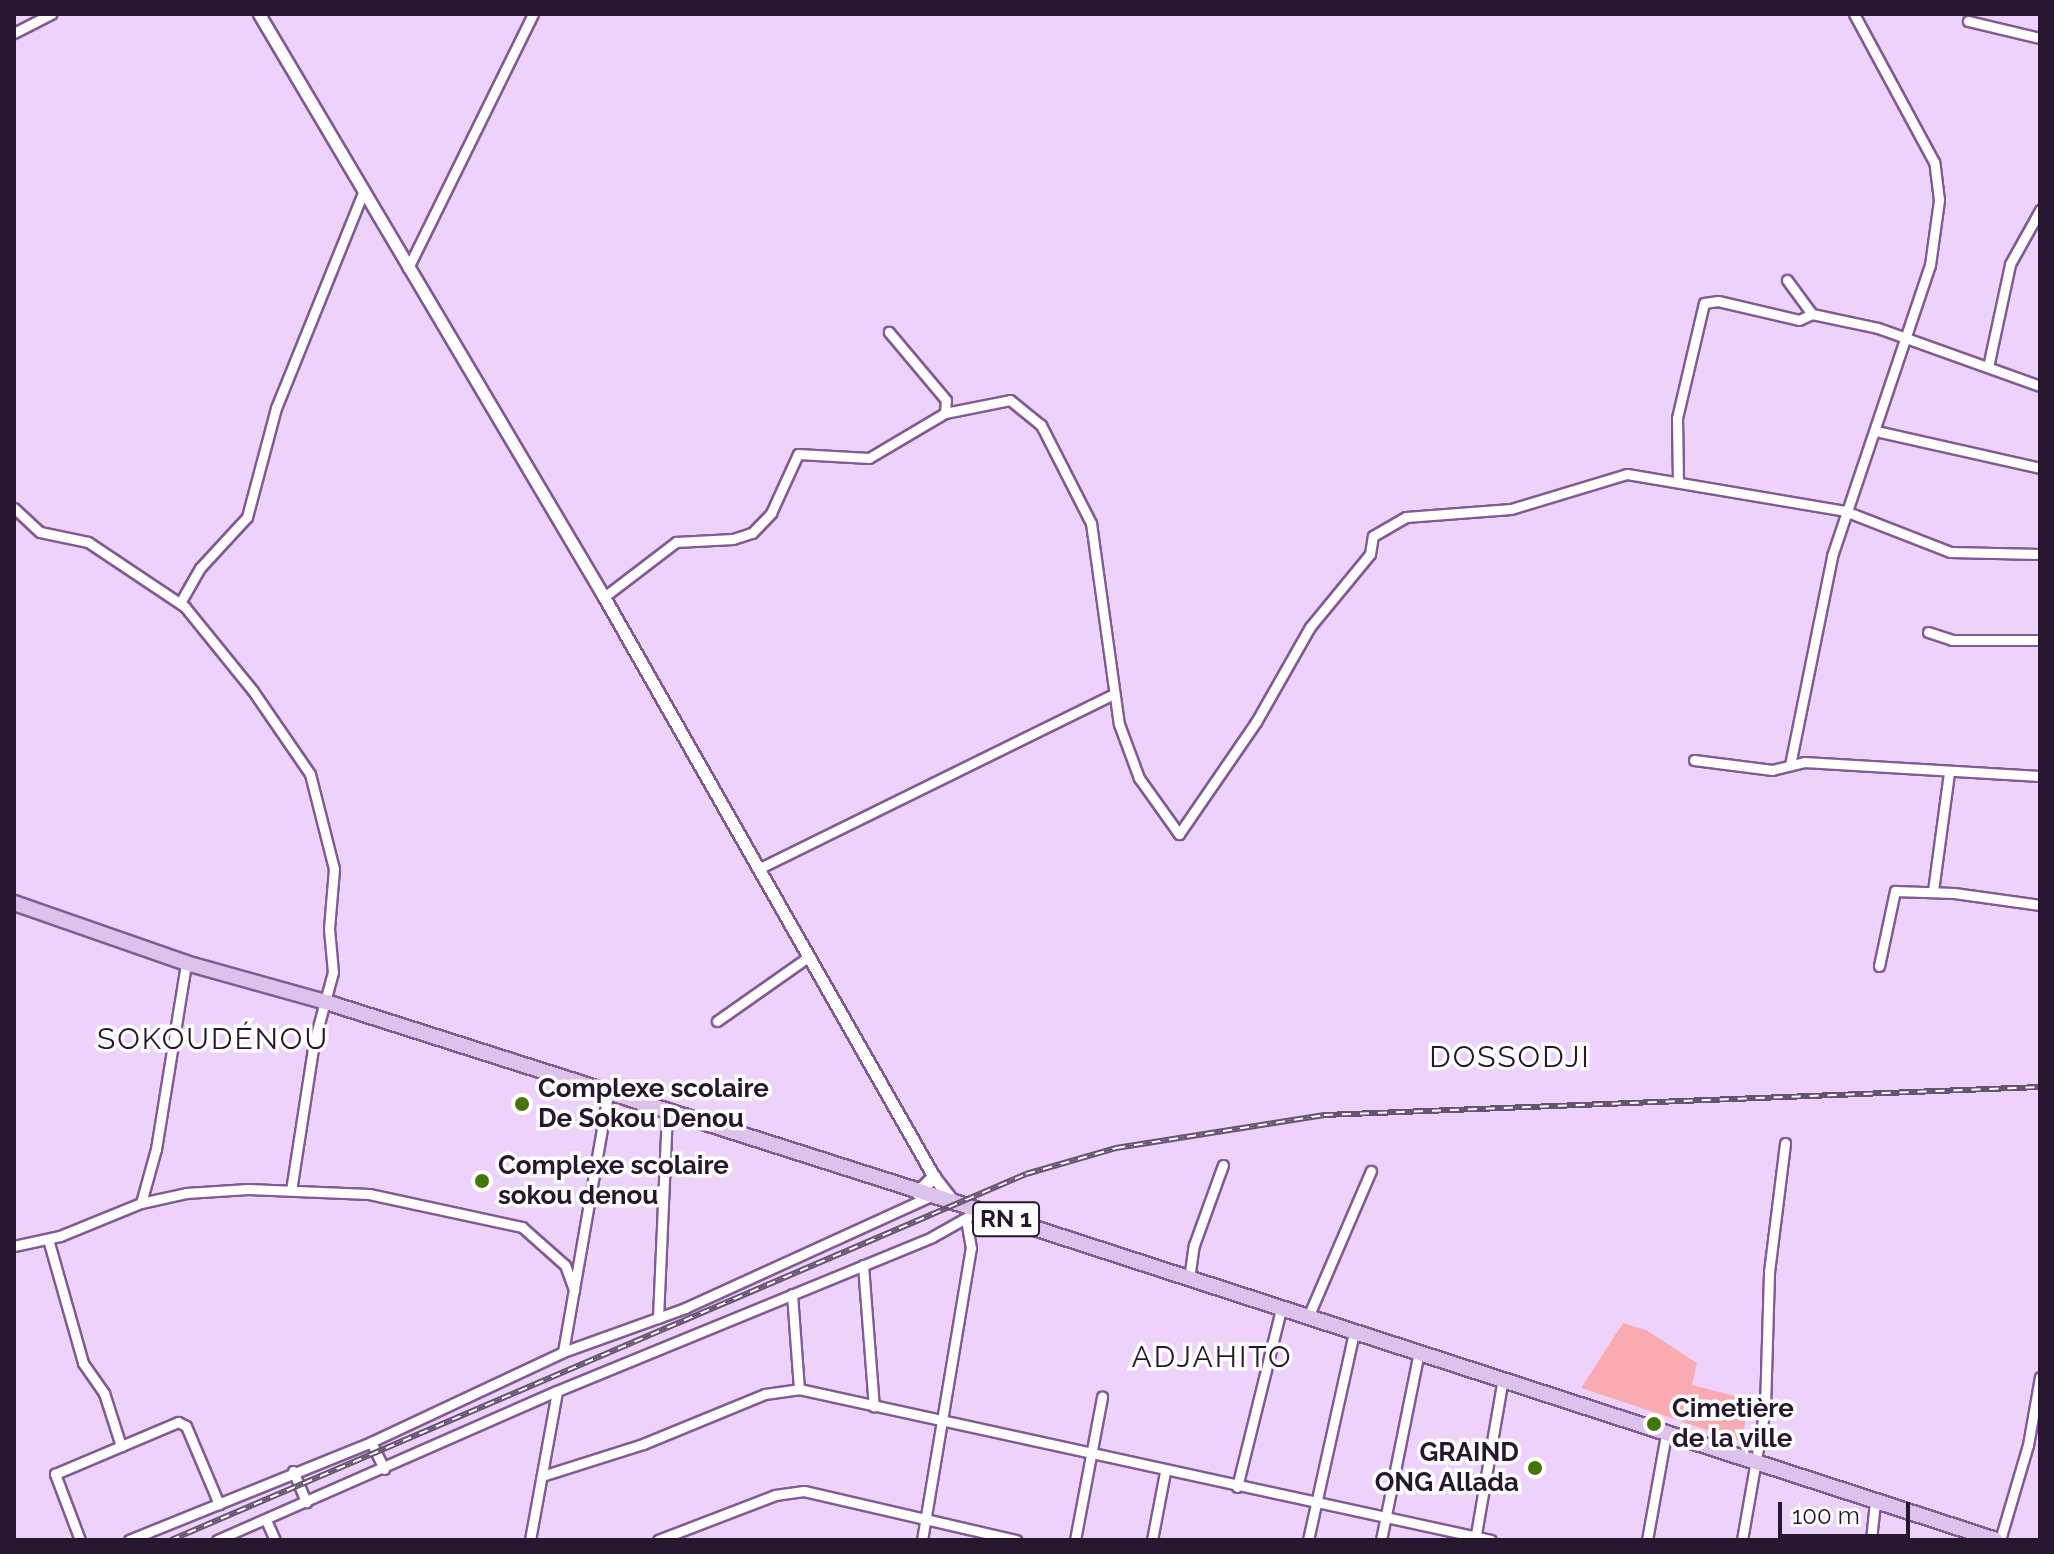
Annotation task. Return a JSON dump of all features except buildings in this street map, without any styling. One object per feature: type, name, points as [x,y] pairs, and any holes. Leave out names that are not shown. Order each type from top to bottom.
[{"type":"main road","name":"RN 1","points":[[14,903],[186,963],[326,1002],[667,1113],[980,1210],[1998,1540]]},
{"type":"main road","points":[[925,1194],[934,1177]]},
{"type":"street","points":[[14,33],[51,14]]},
{"type":"street","points":[[259,14],[604,597],[934,1177],[954,1202]]},
{"type":"street","points":[[408,268],[533,14]]},
{"type":"street","points":[[1790,765],[1845,511],[1876,431],[1930,265],[1939,181],[1934,162],[1854,14]]},
{"type":"street","points":[[1968,21],[2040,38]]},
{"type":"street","points":[[180,603],[200,568],[247,517],[276,408],[363,193]]},
{"type":"street","points":[[1988,367],[2010,264],[2040,210]]},
{"type":"street","points":[[1787,280],[1812,314]]},
{"type":"street","points":[[1678,481],[1677,418],[1704,303],[1718,301],[1799,320],[1812,314],[1878,328],[1904,340],[2040,386]]},
{"type":"street","points":[[889,332],[946,400],[945,413]]},
{"type":"street","points":[[604,597],[676,542],[733,539],[752,533],[771,513],[798,454],[869,458],[945,413],[1010,400],[1041,425],[1091,523],[1114,694],[1139,778],[1179,834],[1256,722],[1310,627],[1370,554],[1373,536],[1406,517],[1511,509],[1606,476],[1678,481],[1845,511],[1950,552],[2040,554]]},
{"type":"street","points":[[1876,431],[2040,468]]},
{"type":"street","points":[[14,508],[40,532],[88,542],[159,594],[180,603],[253,691],[310,774],[334,869],[329,929],[333,972],[314,1042],[291,1190]]},
{"type":"street","points":[[1928,632],[1952,640],[2040,640]]},
{"type":"street","points":[[758,869],[1114,694]]},
{"type":"street","points":[[1694,760],[1772,770],[1790,765],[2040,776]]},
{"type":"street","points":[[1933,891],[1949,772]]},
{"type":"street","points":[[1879,966],[1891,895],[1933,891],[2040,905]]},
{"type":"street","points":[[717,1021],[808,957]]},
{"type":"street","points":[[141,1203],[147,1188],[186,963]]},
{"type":"street","points":[[563,1352],[608,1094]]},
{"type":"street","points":[[658,1318],[667,1113]]},
{"type":"street","points":[[1742,1540],[1765,1408],[1769,1272],[1785,1143]]},
{"type":"street","points":[[1189,1279],[1194,1245],[1223,1165]]},
{"type":"street","points":[[1308,1317],[1371,1171]]},
{"type":"street","points":[[147,1188],[158,1198]]},
{"type":"street","points":[[14,1246],[48,1239],[158,1198],[214,1189],[291,1190],[406,1199],[504,1220],[549,1249],[565,1265],[574,1290]]},
{"type":"street","points":[[129,1540],[371,1442],[563,1352],[658,1318],[925,1194]]},
{"type":"street","points":[[217,1540],[557,1391],[863,1265],[966,1220],[980,1210]]},
{"type":"street","points":[[922,1540],[971,1248],[966,1220]]},
{"type":"street","points":[[48,1239],[83,1363],[104,1393],[121,1446]]},
{"type":"street","points":[[863,1265],[874,1407]]},
{"type":"street","points":[[792,1294],[799,1389]]},
{"type":"street","points":[[1237,1487],[1281,1309]]},
{"type":"street","points":[[1308,1540],[1354,1332]]},
{"type":"street","points":[[1381,1540],[1419,1352]]},
{"type":"street","points":[[1998,1540],[2028,1445],[2040,1377]]},
{"type":"street","points":[[1475,1539],[1503,1378]]},
{"type":"street","points":[[542,1476],[643,1444],[765,1394],[799,1389],[1165,1472],[1491,1540]]},
{"type":"street","points":[[530,1540],[557,1391]]},
{"type":"street","points":[[1075,1540],[1102,1397]]},
{"type":"street","points":[[80,1540],[55,1474],[182,1423],[219,1504]]},
{"type":"street","points":[[1647,1540],[1666,1434]]},
{"type":"street","points":[[371,1442],[384,1469]]},
{"type":"street","points":[[293,1471],[306,1502]]},
{"type":"street","points":[[1152,1540],[1165,1472]]},
{"type":"street","points":[[658,1540],[687,1536],[789,1492],[823,1492],[997,1538],[1016,1540]]},
{"type":"street","points":[[1871,1540],[1875,1501]]},
{"type":"street","points":[[266,1520],[275,1540]]},
{"type":"shaded area","points":[[1623,1323],[1646,1330],[1697,1363],[1692,1385],[1747,1399],[1743,1442],[1581,1388]]},
{"type":"railway","points":[[171,1540],[1026,1174],[1116,1148],[1324,1115],[2040,1087]]},
{"type":"place","name":"Complexe scolaire De Sokou Denou","points":[[522,1104]]},
{"type":"place","name":"Complexe scolaire sokou denou","points":[[482,1181]]},
{"type":"place","name":"Cimetière de la ville","points":[[1654,1424]]},
{"type":"place","name":"GRAIND ONG Allada","points":[[1535,1468]]},
{"type":"district","name":"SOKOUDÉNOU","points":[[213,1039]]},
{"type":"district","name":"DOSSODJI","points":[[1510,1057]]},
{"type":"district","name":"ADJAHITO","points":[[1212,1357]]}]
